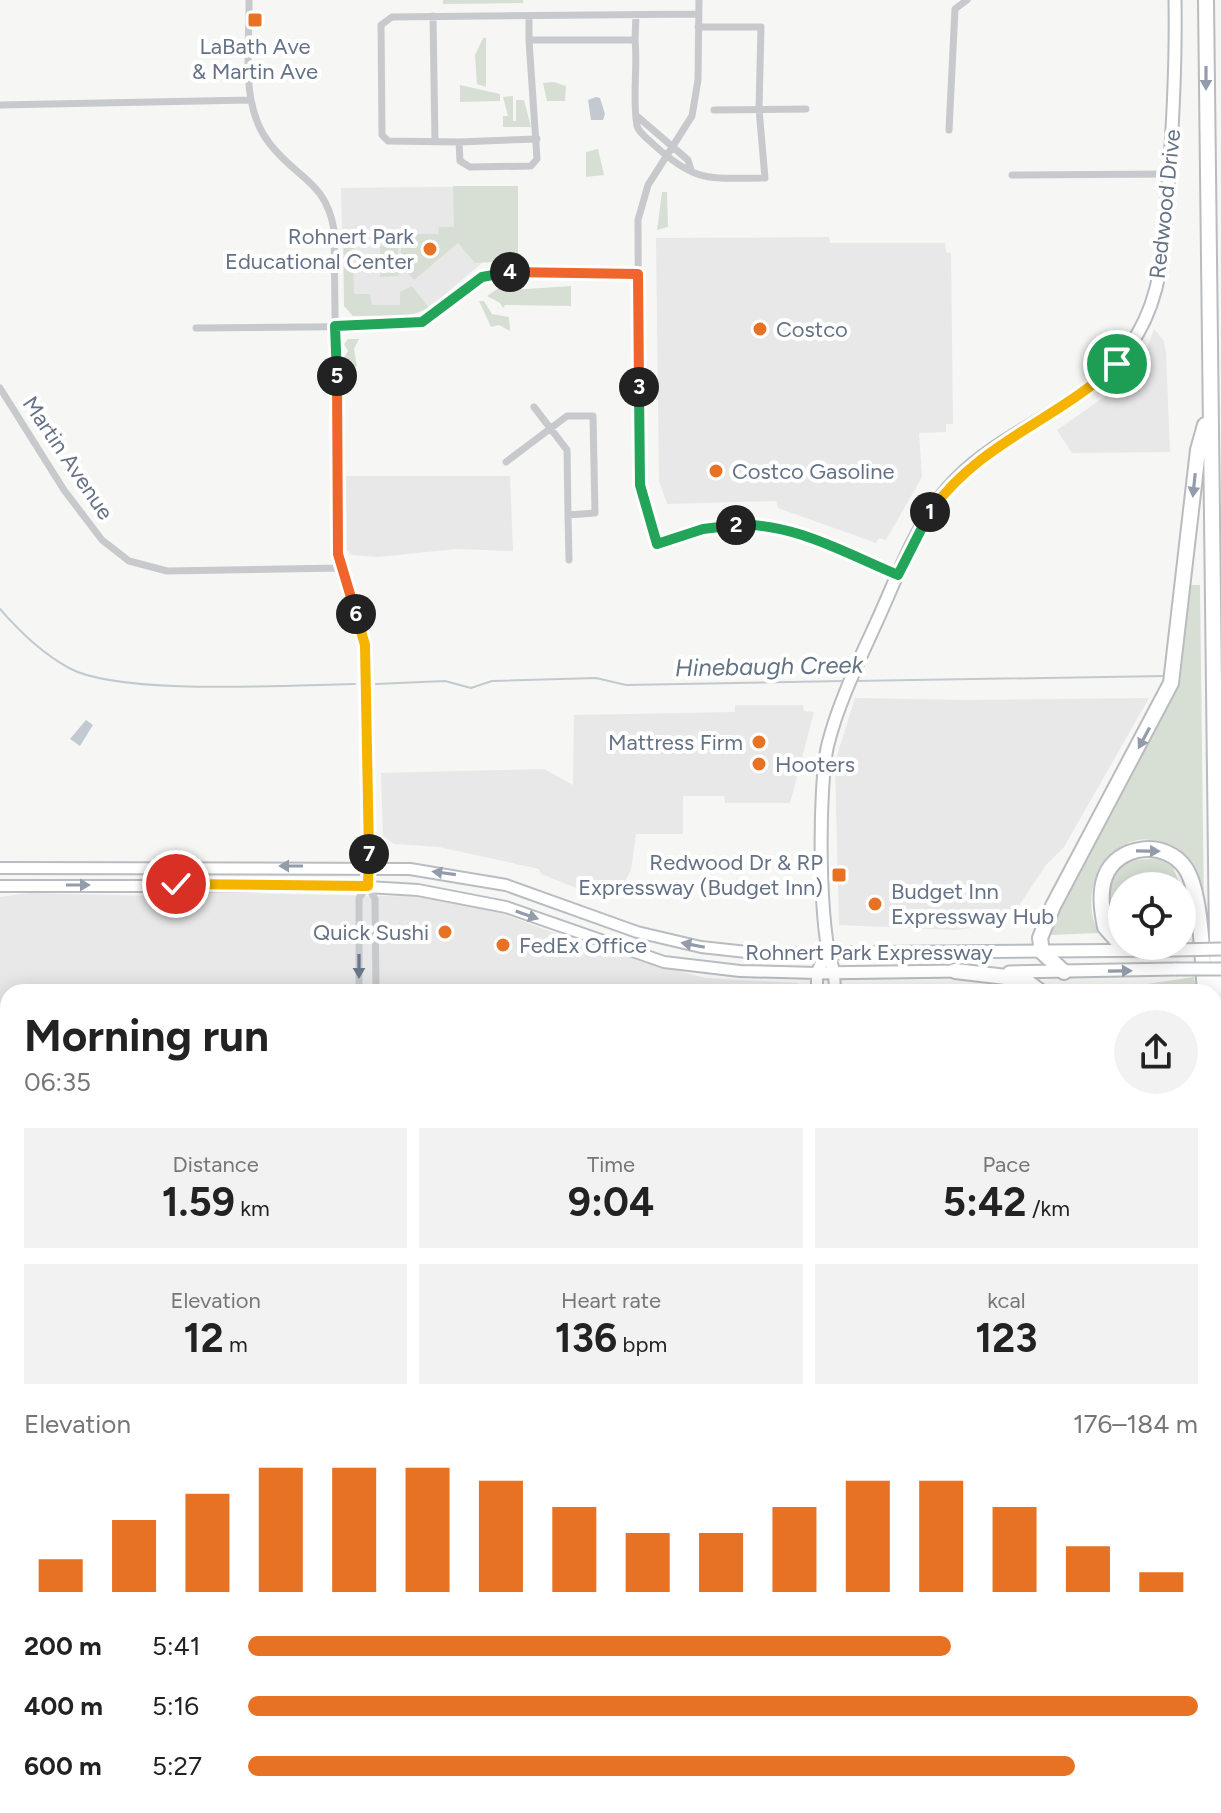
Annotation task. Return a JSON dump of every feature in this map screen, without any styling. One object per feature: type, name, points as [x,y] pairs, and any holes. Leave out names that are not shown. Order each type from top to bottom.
[{"type":"highway","points":[[1206,0],[1217,984]]},
{"type":"highway","points":[[1064,972],[1042,952],[1040,938],[1053,906],[1171,683],[1198,450],[1210,410]]},
{"type":"highway","points":[[1109,872],[1120,857],[1133,851],[1167,852],[1186,872]]},
{"type":"highway","points":[[1108,873],[1105,877],[1105,927],[1108,930]]},
{"type":"highway","points":[[1196,916],[1204,984]]},
{"type":"highway","points":[[955,971],[1023,979],[1030,984]]},
{"type":"main road","name":"Redwood Drive","points":[[835,984],[834,971],[826,953],[824,764],[845,693],[926,519],[954,480],[1001,442],[1086,393],[1117,364],[1132,344],[1161,277],[1175,80],[1175,0]]},
{"type":"main road","name":"Rohnert Park Expressway","points":[[0,868],[369,867],[448,873],[550,900],[595,918],[701,947],[765,954],[1108,949]]},
{"type":"main road","points":[[12,885],[14,868]]},
{"type":"main road","name":"Rohnert Park Expressway","points":[[0,886],[368,886],[475,899],[664,962],[699,968],[817,973],[1221,969]]},
{"type":"main road","points":[[589,936],[595,918]]},
{"type":"main road","name":"Rohnert Park Expressway","points":[[1196,950],[1221,949]]},
{"type":"main road","name":"Redwood Drive","points":[[817,984],[817,973],[826,953]]},
{"type":"street","points":[[249,0],[251,100],[270,145],[315,184],[331,212],[341,568],[362,628],[366,673],[371,779],[368,886],[375,899],[376,984]]},
{"type":"street","points":[[699,0],[694,106],[687,127],[665,154],[640,208],[639,476],[657,544],[703,529],[765,527],[808,537],[898,575]]},
{"type":"street","points":[[949,130],[955,9],[967,0]]},
{"type":"street","points":[[537,139],[388,141],[382,135],[381,25],[392,17],[699,14]]},
{"type":"street","points":[[636,15],[641,133],[682,169],[691,170],[701,178],[765,178],[759,109],[761,27],[698,27]]},
{"type":"street","points":[[433,16],[435,142]]},
{"type":"street","points":[[459,142],[461,164],[531,166],[537,159],[529,16]]},
{"type":"street","points":[[529,40],[635,40]]},
{"type":"street","points":[[0,105],[251,100]]},
{"type":"street","points":[[714,110],[806,109]]},
{"type":"street","points":[[638,117],[688,160],[691,170]]},
{"type":"street","points":[[1012,175],[1169,174]]},
{"type":"street","points":[[196,328],[422,322],[490,273],[638,274]]},
{"type":"street","name":"Martin Avenue","points":[[0,388],[64,490],[102,540],[129,561],[167,571],[341,568]]},
{"type":"street","points":[[534,407],[567,450],[569,560]]},
{"type":"street","points":[[506,462],[567,416],[593,416],[595,513],[568,515]]},
{"type":"street","points":[[359,984],[359,898],[368,886]]},
{"type":"shaded area","points":[[443,0],[523,0],[523,3],[443,4]]},
{"type":"shaded area","points":[[483,38],[486,38],[486,87],[477,84],[475,55]]},
{"type":"shaded area","points":[[554,82],[566,86],[565,101],[547,101],[543,83]]},
{"type":"shaded area","points":[[460,85],[500,94],[500,101],[460,102]]},
{"type":"shaded area","points":[[513,96],[513,121],[516,121],[516,100],[524,100],[531,127],[503,127],[503,116],[508,116],[503,97]]},
{"type":"shaded area","points":[[600,98],[605,114],[603,120],[591,120],[588,100]]},
{"type":"shaded area","points":[[598,149],[604,175],[586,177],[586,152]]},
{"type":"shaded area","points":[[453,186],[518,186],[518,261],[475,263],[458,243],[414,280],[401,266],[401,243],[409,234],[438,234],[439,227],[454,227]]},
{"type":"shaded area","name":"Rohnert Park Educational Center","points":[[518,186],[518,261],[483,262],[429,308],[411,315],[353,316],[344,306],[341,188]]},
{"type":"shaded area","points":[[662,192],[667,192],[668,227],[657,230]]},
{"type":"shaded area","points":[[344,235],[362,235],[362,241],[353,242],[354,294],[370,294],[372,305],[400,305],[400,292],[412,286],[429,308],[411,315],[353,316],[344,306]]},
{"type":"shaded area","points":[[829,237],[830,243],[945,243],[946,252],[951,253],[953,424],[946,424],[946,432],[919,433],[922,477],[886,540],[879,538],[876,543],[778,508],[776,501],[667,504],[659,481],[656,238]]},
{"type":"shaded area","points":[[398,245],[399,276],[380,277],[380,246]]},
{"type":"shaded area","points":[[503,285],[511,290],[571,286],[571,306],[505,305],[503,308],[487,296]]},
{"type":"shaded area","points":[[479,301],[484,301],[492,314],[509,317],[510,331],[499,325],[491,327]]},
{"type":"shaded area","points":[[1154,329],[1164,341],[1166,353],[1170,452],[1072,453],[1057,430],[1126,382],[1144,357]]},
{"type":"shaded area","points":[[348,339],[359,339],[354,349],[357,366],[351,369],[350,377],[344,373],[344,358],[348,351],[344,344]]},
{"type":"shaded area","points":[[346,476],[510,476],[513,551],[456,549],[378,557],[352,555],[347,550]]},
{"type":"shaded area","points":[[1190,585],[1200,585],[1204,917],[1196,897],[1196,872],[1186,872],[1177,851],[1157,841],[1139,840],[1122,846],[1097,875],[1092,894],[1092,914],[1099,933],[1051,935],[1052,925],[1180,682]]},
{"type":"shaded area","points":[[855,698],[1149,698],[1064,847],[1046,865],[1018,907],[1005,919],[980,927],[955,930],[839,925],[835,762]]},
{"type":"shaded area","points":[[735,705],[803,705],[804,711],[814,712],[790,803],[725,803],[724,796],[683,796],[683,834],[636,834],[631,870],[624,883],[613,885],[609,893],[588,885],[584,891],[541,874],[539,869],[439,847],[394,844],[383,836],[381,773],[544,769],[573,785],[574,715],[735,712]]},
{"type":"shaded area","points":[[86,720],[93,725],[80,746],[70,739]]},
{"type":"shaded area","points":[[1161,858],[1175,872],[1115,872],[1122,861]]},
{"type":"shaded area","points":[[195,892],[432,897],[498,912],[604,951],[705,978],[799,984],[0,984],[0,897],[29,893],[155,896]]},
{"type":"shaded area","points":[[1194,977],[1195,984],[1147,984]]},
{"type":"waterway","name":"Hinebaugh Creek","points":[[0,609],[23,634],[50,656],[69,668],[93,677],[165,686],[355,684]]},
{"type":"waterway","name":"Hinebaugh Creek","points":[[854,681],[1165,676]]},
{"type":"waterway","name":"Hinebaugh Creek","points":[[376,684],[445,681],[471,688],[492,681],[596,678],[626,685],[844,681]]},
{"type":"place","name":"LaBath Ave & Martin Ave","points":[[255,20]]},
{"type":"place","name":"Rohnert Park Educational Center","points":[[430,249]]},
{"type":"place","name":"Costco","points":[[760,329]]},
{"type":"place","name":"Costco Gasoline","points":[[716,471]]},
{"type":"place","name":"Mattress Firm","points":[[759,742]]},
{"type":"place","name":"Hooters","points":[[759,764]]},
{"type":"place","name":"Redwood Dr & RP Expressway (Budget Inn)","points":[[839,875]]},
{"type":"place","name":"Budget Inn Expressway Hub","points":[[875,904]]},
{"type":"place","name":"Quick Sushi","points":[[445,932]]},
{"type":"place","name":"FedEx Office","points":[[503,945]]},
{"type":"route","points":[[176,884],[368,886],[371,779],[365,645],[338,554],[335,326],[403,326],[422,322],[490,273],[638,274],[639,476],[657,544],[703,529],[745,525],[765,527],[808,537],[898,575],[926,519],[954,480],[1001,442],[1086,393],[1117,364]]}]
